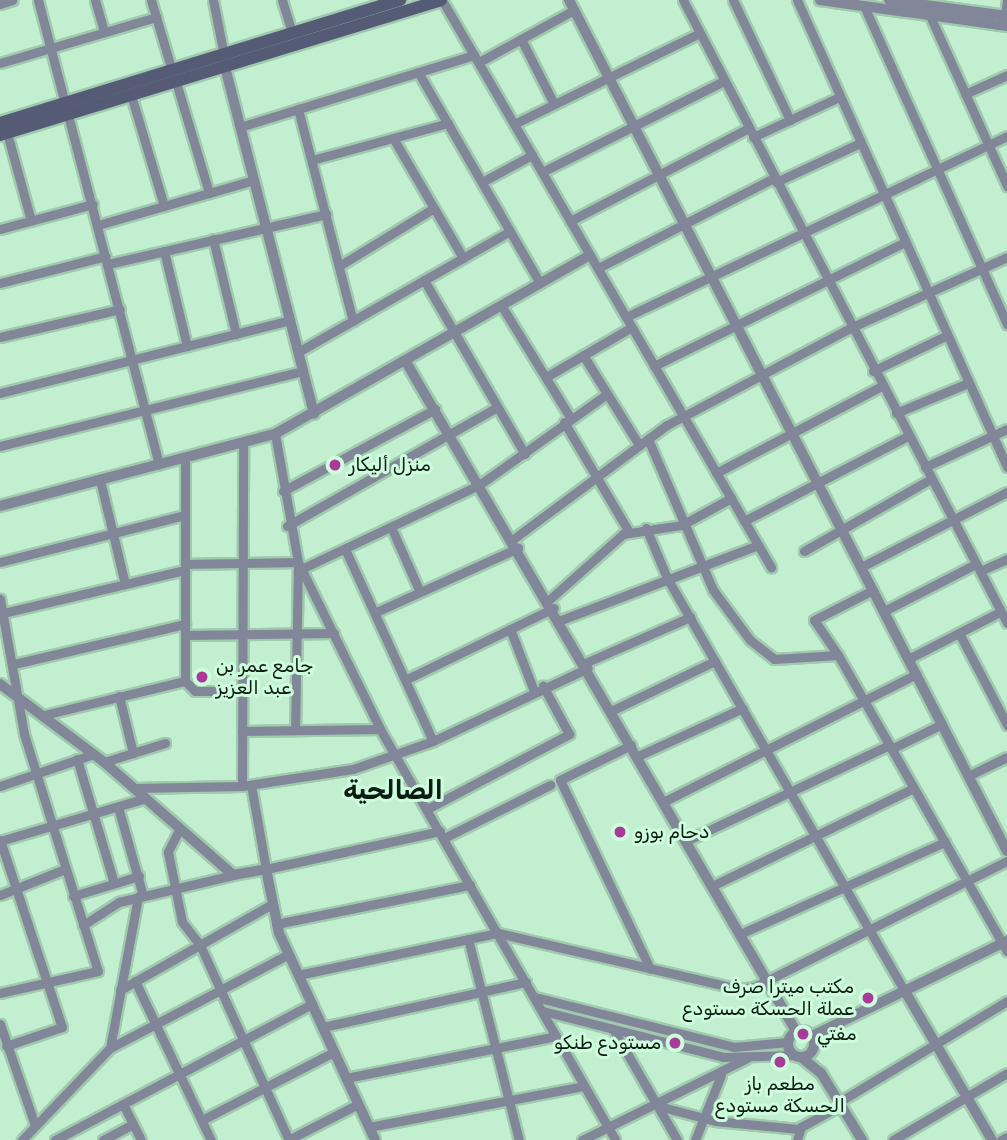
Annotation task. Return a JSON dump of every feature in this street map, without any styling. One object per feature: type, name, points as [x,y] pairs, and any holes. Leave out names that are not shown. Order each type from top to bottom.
[{"type":"main road","points":[[68,107],[131,95],[226,53],[401,0]]},
{"type":"main road","points":[[2,131],[68,107],[174,76],[225,67],[442,0]]},
{"type":"street","points":[[0,4],[12,0]]},
{"type":"street","points":[[38,0],[159,464]]},
{"type":"street","points":[[94,0],[104,32]]},
{"type":"street","points":[[151,0],[209,193]]},
{"type":"street","points":[[213,0],[226,53],[225,67],[314,414]]},
{"type":"street","points":[[282,0],[292,33]]},
{"type":"street","points":[[442,0],[771,568]]},
{"type":"street","points":[[683,0],[850,328],[1005,618],[959,633],[908,659]]},
{"type":"street","points":[[733,0],[790,120]]},
{"type":"street","points":[[797,0],[1007,467]]},
{"type":"street","points":[[820,0],[930,16],[1006,20]]},
{"type":"street","points":[[891,0],[1006,20]]},
{"type":"street","points":[[1006,20],[1007,0]]},
{"type":"street","points":[[240,127],[418,72],[476,59],[521,39],[572,5],[1007,851]]},
{"type":"street","points":[[864,6],[1007,324]]},
{"type":"street","points":[[930,16],[1007,186]]},
{"type":"street","points":[[0,63],[156,17]]},
{"type":"street","points":[[514,124],[700,33]]},
{"type":"street","points":[[521,39],[554,104]]},
{"type":"street","points":[[418,72],[540,283]]},
{"type":"street","points":[[965,94],[1007,75]]},
{"type":"street","points":[[542,172],[724,81]]},
{"type":"street","points":[[131,95],[164,206]]},
{"type":"street","points":[[570,221],[659,175],[839,97]]},
{"type":"street","points":[[298,109],[353,321]]},
{"type":"street","points":[[312,160],[448,123]]},
{"type":"street","points":[[2,131],[31,221]]},
{"type":"street","points":[[626,317],[800,230],[1007,136]]},
{"type":"street","points":[[393,138],[463,258]]},
{"type":"street","points":[[598,268],[775,180],[860,144]]},
{"type":"street","points":[[482,182],[533,155]]},
{"type":"street","points":[[98,225],[254,180]]},
{"type":"street","points":[[0,229],[93,204]]},
{"type":"street","points":[[339,266],[434,208]]},
{"type":"street","points":[[0,283],[164,251],[326,214]]},
{"type":"street","points":[[299,352],[510,231]]},
{"type":"street","points":[[214,239],[236,334]]},
{"type":"street","points":[[654,366],[905,242]]},
{"type":"street","points":[[164,251],[187,346]]},
{"type":"street","points":[[0,506],[243,445],[275,434],[406,362],[454,331],[590,255]]},
{"type":"street","points":[[376,612],[515,544],[639,445],[683,416],[850,328],[1007,257]]},
{"type":"street","points":[[424,280],[525,454]]},
{"type":"street","points":[[501,305],[546,377],[597,478],[629,531]]},
{"type":"street","points":[[0,337],[120,309]]},
{"type":"street","points":[[0,393],[290,320]]},
{"type":"street","points":[[546,377],[632,327]]},
{"type":"street","points":[[873,371],[947,335]]},
{"type":"street","points":[[583,355],[639,445]]},
{"type":"street","points":[[406,362],[552,603],[663,802],[796,1031],[812,1036],[1005,945],[912,789],[838,655],[814,620],[873,590]]},
{"type":"street","points":[[0,446],[303,371]]},
{"type":"street","points":[[896,413],[968,383]]},
{"type":"street","points":[[716,473],[882,386]]},
{"type":"street","points":[[3,613],[185,567],[242,561],[299,567],[345,549],[479,485],[607,394]]},
{"type":"street","points":[[287,526],[497,407]]},
{"type":"street","points":[[283,491],[435,409]]},
{"type":"street","points":[[925,467],[1007,429]]},
{"type":"street","points":[[275,434],[287,526],[299,567],[380,729],[615,1140]]},
{"type":"street","points":[[744,521],[908,436]]},
{"type":"street","points":[[648,439],[701,565],[750,640],[774,659],[838,655]]},
{"type":"street","points":[[243,445],[242,731],[246,786],[276,925],[375,1140]]},
{"type":"street","points":[[185,458],[185,681],[195,691],[242,691]]},
{"type":"street","points":[[804,551],[931,479]]},
{"type":"street","points":[[100,480],[125,584]]},
{"type":"street","points":[[861,567],[951,518],[1007,492]]},
{"type":"street","points":[[407,679],[510,629],[552,603],[629,531],[682,525],[731,498]]},
{"type":"street","points":[[0,562],[185,515]]},
{"type":"street","points":[[391,527],[420,592]]},
{"type":"street","points":[[646,528],[667,578],[992,1140]]},
{"type":"street","points":[[561,620],[758,545]]},
{"type":"street","points":[[345,549],[407,679],[433,741]]},
{"type":"street","points":[[884,611],[978,568],[1007,559]]},
{"type":"street","points":[[295,730],[299,567]]},
{"type":"street","points":[[0,599],[36,774],[98,971],[0,993]]},
{"type":"street","points":[[134,788],[246,786],[396,757],[690,617]]},
{"type":"street","points":[[14,664],[185,624]]},
{"type":"street","points":[[510,629],[534,691]]},
{"type":"street","points":[[185,635],[334,633]]},
{"type":"street","points":[[959,633],[1007,725]]},
{"type":"street","points":[[612,710],[715,661]]},
{"type":"street","points":[[663,802],[916,674]]},
{"type":"street","points":[[44,715],[185,681]]},
{"type":"street","points":[[0,684],[21,695],[104,762],[233,875]]},
{"type":"street","points":[[427,809],[569,734],[543,686]]},
{"type":"street","points":[[119,696],[132,753]]},
{"type":"street","points":[[638,756],[743,708]]},
{"type":"street","points":[[686,841],[942,724]]},
{"type":"street","points":[[242,731],[380,729]]},
{"type":"street","points":[[104,762],[166,743]]},
{"type":"street","points":[[631,745],[560,780],[650,969]]},
{"type":"street","points":[[0,786],[94,754]]},
{"type":"street","points":[[968,776],[1007,757]]},
{"type":"street","points":[[77,759],[114,883]]},
{"type":"street","points":[[83,925],[140,897],[233,875],[442,835],[550,785]]},
{"type":"street","points":[[712,886],[912,789]]},
{"type":"street","points":[[6,1046],[61,1030],[0,840],[146,799]]},
{"type":"street","points":[[110,1048],[140,897],[138,876],[118,807]]},
{"type":"street","points":[[180,828],[168,852],[182,922],[200,945],[289,1140],[358,1104]]},
{"type":"street","points":[[740,934],[945,842]]},
{"type":"street","points":[[298,975],[498,933],[739,989],[768,981],[1007,861]]},
{"type":"street","points":[[0,895],[16,891],[65,869]]},
{"type":"street","points":[[73,895],[138,876]]},
{"type":"street","points":[[276,925],[470,885]]},
{"type":"street","points":[[120,990],[270,905]]},
{"type":"street","points":[[468,939],[519,1140]]},
{"type":"street","points":[[22,1140],[110,1048],[289,954]]},
{"type":"street","points":[[135,981],[158,1022],[211,1140]]},
{"type":"street","points":[[323,1027],[526,982]]},
{"type":"street","points":[[535,997],[753,1048],[788,1042],[796,1031]]},
{"type":"street","points":[[658,1106],[707,1119],[799,1129],[935,1042],[1007,1001]]},
{"type":"street","points":[[55,1140],[312,1004]]},
{"type":"street","points":[[543,1011],[746,1060],[798,1056],[814,1049],[812,1036]]},
{"type":"street","points":[[0,1024],[35,1125]]},
{"type":"street","points":[[613,1029],[677,1140]]},
{"type":"street","points":[[346,1078],[556,1036]]},
{"type":"street","points":[[788,1042],[840,1103],[862,1140]]},
{"type":"street","points":[[582,1140],[721,1075],[746,1060],[753,1048]]},
{"type":"street","points":[[202,1120],[334,1052]]},
{"type":"street","points":[[893,1140],[1007,1073]]},
{"type":"street","points":[[695,1140],[707,1119],[721,1075]]},
{"type":"street","points":[[369,1127],[583,1086]]},
{"type":"street","points":[[123,1104],[141,1140]]},
{"type":"street","points":[[103,1140],[133,1124]]},
{"type":"street","points":[[75,1129],[80,1140]]},
{"type":"street","points":[[797,1140],[799,1129]]},
{"type":"street","points":[[1001,1140],[1007,1136]]},
{"type":"place","name":"منزل أليكار","points":[[335,465]]},
{"type":"place","name":"جامع عمر بن عبد العزيز","points":[[202,677]]},
{"type":"place","name":"دحام بوزو","points":[[620,832]]},
{"type":"place","name":"مكتب ميترا صرف عملة الحسكة مستودع","points":[[868,998]]},
{"type":"place","name":"مفتي","points":[[803,1034]]},
{"type":"place","name":"مستودع طنكو","points":[[675,1043]]},
{"type":"place","name":"مطعم باز الحسكة مستودع","points":[[780,1062]]},
{"type":"district","name":"الصالحية","points":[[393,791]]}]
